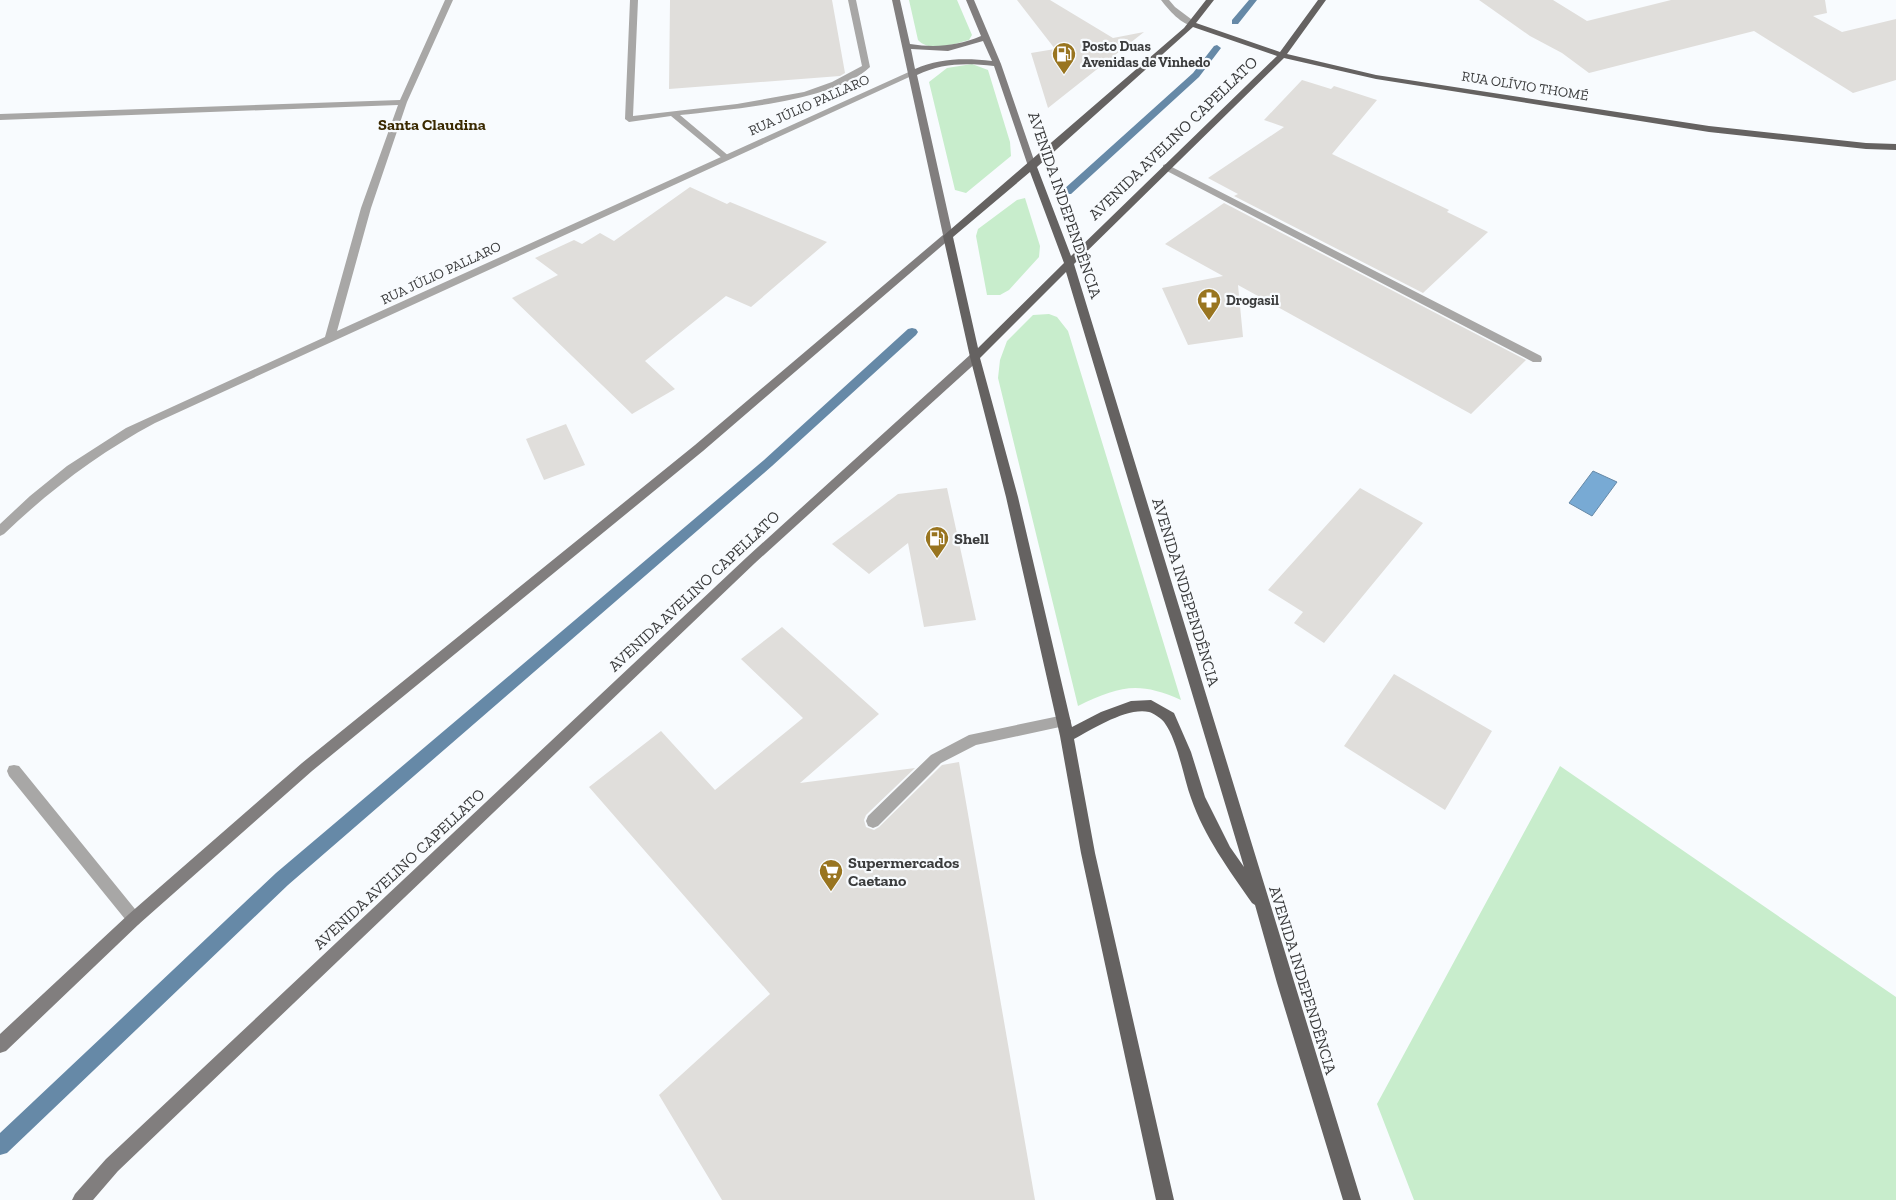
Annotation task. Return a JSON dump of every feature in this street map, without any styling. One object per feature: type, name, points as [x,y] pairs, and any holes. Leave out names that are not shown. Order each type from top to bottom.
[{"type":"main road","points":[[1165,1200],[1088,853],[1064,722],[1012,497],[975,357],[948,236],[1032,166],[1192,24],[1210,0]]},
{"type":"main road","name":"AVENIDA AVELINO CAPELLATO","points":[[975,357],[1166,167],[1282,55],[1322,0]]},
{"type":"main road","name":"RUA OLÍVIO THOMÉ","points":[[1192,24],[1282,55],[1376,77],[1709,129],[1866,146],[1896,147]]},
{"type":"main road","name":"AVENIDA INDEPENDÊNCIA","points":[[1032,166],[1069,265],[1352,1200]]},
{"type":"main road","points":[[1067,736],[1106,716],[1131,707],[1152,706],[1169,716],[1184,752],[1198,799],[1225,852],[1264,908]]},
{"type":"street","points":[[330,338],[366,208],[403,102],[449,0]]},
{"type":"street","points":[[634,0],[628,119],[737,106],[806,94],[835,84],[866,67],[852,0]]},
{"type":"street","points":[[0,1045],[134,919],[307,767],[699,448],[948,236],[914,73],[896,0]]},
{"type":"street","name":"AVENIDA INDEPENDÊNCIA","points":[[970,0],[997,64],[1032,166]]},
{"type":"street","name":"RUA OLÍVIO THOMÉ","points":[[1165,0],[1172,9],[1192,24]]},
{"type":"street","points":[[907,46],[931,51],[967,46],[986,37]]},
{"type":"street","points":[[914,73],[926,66],[966,60],[997,64]]},
{"type":"street","name":"RUA JÚLIO PALLARO","points":[[0,531],[21,510],[89,455],[118,437],[330,338],[914,73]]},
{"type":"street","points":[[0,117],[403,102]]},
{"type":"street","points":[[674,115],[726,157]]},
{"type":"street","points":[[1166,167],[1536,359]]},
{"type":"street","name":"AVENIDA AVELINO CAPELLATO","points":[[81,1200],[112,1165],[751,560],[975,357]]},
{"type":"street","points":[[873,821],[936,759],[974,739],[1064,722]]},
{"type":"street","points":[[14,771],[134,919]]},
{"type":"green space","points":[[909,0],[957,0],[972,35],[969,40],[935,47],[923,44],[918,40]]},
{"type":"green space","points":[[972,64],[988,70],[1010,142],[1011,156],[966,193],[955,190],[929,82],[947,68]]},
{"type":"green space","points":[[1025,198],[1040,246],[1039,257],[1009,290],[1000,295],[987,295],[976,236],[978,229],[1017,200]]},
{"type":"green space","points":[[1049,314],[1057,317],[1068,331],[1181,700],[1153,690],[1129,688],[1106,694],[1078,706],[998,378],[1000,360],[1007,341],[1033,315]]},
{"type":"green space","points":[[1560,766],[1896,997],[1896,1200],[1414,1200],[1377,1104]]},
{"type":"water","points":[[1593,471],[1617,482],[1592,516],[1569,503]]},
{"type":"building","points":[[670,0],[832,0],[845,73],[840,76],[669,89]]},
{"type":"building","points":[[1017,0],[1050,0],[1113,38],[1144,32],[1048,108],[1031,53],[1055,49]]},
{"type":"building","points":[[1479,0],[1553,0],[1587,21],[1671,0],[1825,0],[1827,13],[1813,16],[1842,32],[1896,19],[1896,80],[1853,93],[1754,31],[1589,73],[1562,53],[1530,36]]},
{"type":"building","points":[[1302,80],[1331,89],[1334,86],[1377,100],[1332,154],[1449,210],[1447,212],[1488,232],[1423,293],[1234,196],[1238,194],[1208,178],[1284,127],[1264,120]]},
{"type":"building","points":[[690,187],[727,204],[730,202],[827,242],[751,307],[726,296],[645,361],[675,389],[632,414],[512,298],[558,275],[535,258],[574,240],[582,244],[600,233],[614,241]]},
{"type":"building","points":[[1224,203],[1526,360],[1471,414],[1238,285],[1243,337],[1188,345],[1162,288],[1223,276],[1165,244]]},
{"type":"building","points":[[566,424],[585,465],[544,480],[526,439]]},
{"type":"building","name":"Shell","points":[[947,488],[976,620],[924,627],[908,543],[869,574],[832,544],[898,494]]},
{"type":"building","points":[[1360,488],[1423,523],[1324,643],[1294,623],[1303,612],[1268,590]]},
{"type":"building","name":"Supermercados Caetano","points":[[782,627],[879,714],[800,783],[915,768],[866,815],[864,820],[866,827],[874,830],[942,765],[959,762],[1035,1200],[722,1200],[659,1095],[770,994],[589,787],[661,731],[715,790],[803,718],[741,659]]},
{"type":"building","points":[[1394,674],[1492,731],[1445,810],[1344,746]]},
{"type":"waterway","points":[[1235,22],[1253,0]]},
{"type":"waterway","points":[[1067,192],[1196,75],[1217,48]]},
{"type":"waterway","points":[[0,1146],[282,879],[768,463],[912,332]]},
{"type":"place","name":"Posto Duas Avenidas de Vinhedo","points":[[1064,75]]},
{"type":"place","name":"Drogasil","points":[[1209,321]]},
{"type":"place","name":"Shell","points":[[937,559]]},
{"type":"place","name":"Supermercados Caetano","points":[[831,892]]},
{"type":"district","name":"Santa Claudina","points":[[432,124]]}]
